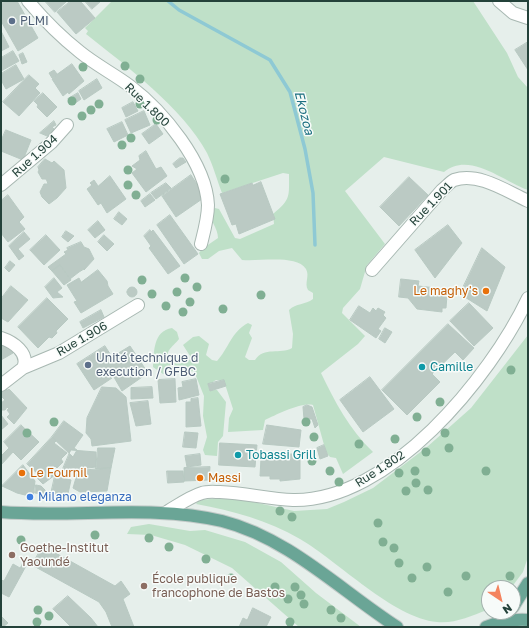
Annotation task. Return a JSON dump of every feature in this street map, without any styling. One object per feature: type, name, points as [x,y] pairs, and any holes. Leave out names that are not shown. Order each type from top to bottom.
[{"type":"main road","points":[[1,512],[36,515],[165,513],[222,521],[252,532],[280,547],[316,570],[397,627]]},
{"type":"main road","points":[[521,594],[528,583]]},
{"type":"main road","points":[[486,627],[499,622],[528,620]]},
{"type":"street","name":"Rue 1.800","points":[[28,1],[61,36],[80,52],[131,86],[158,112],[182,142],[198,168],[208,205],[201,244]]},
{"type":"street","points":[[499,1],[514,12],[528,18]]},
{"type":"street","name":"Rue 1.904","points":[[1,185],[51,143],[67,125]]},
{"type":"street","name":"Rue 1.901","points":[[372,270],[442,190],[453,180],[466,178],[479,179],[528,201]]},
{"type":"street","name":"Rue 1.802","points":[[165,513],[189,498],[204,492],[239,493],[293,500],[323,497],[347,490],[376,474],[404,454],[462,399],[484,372],[521,314],[528,298]]},
{"type":"street","name":"Rue 1.906","points":[[23,368],[59,354],[138,305]]},
{"type":"street","points":[[1,338],[12,342],[22,353],[25,359],[23,368],[1,385]]},
{"type":"green space","points":[[112,1],[473,1],[507,53],[518,77],[528,88],[528,190],[475,166],[454,166],[444,172],[384,157],[345,191],[385,244],[367,265],[360,289],[343,308],[342,313],[365,336],[358,344],[321,373],[337,405],[350,425],[373,452],[343,474],[336,458],[330,457],[326,452],[313,405],[302,405],[295,407],[265,420],[263,430],[228,432],[229,418],[233,409],[224,381],[216,380],[208,385],[210,390],[217,390],[226,402],[223,436],[218,442],[217,456],[205,455],[203,450],[207,437],[203,416],[204,396],[194,371],[163,374],[153,367],[154,349],[158,338],[161,333],[172,328],[177,332],[179,339],[171,347],[168,353],[169,359],[172,363],[182,363],[192,359],[183,345],[193,337],[199,336],[209,344],[206,355],[212,360],[217,361],[238,331],[248,323],[252,325],[249,333],[252,338],[245,357],[249,360],[255,360],[263,353],[282,351],[292,348],[293,334],[289,310],[313,299],[313,293],[308,290],[307,272],[301,264],[286,260],[242,260],[232,248],[219,251],[208,259],[202,259],[199,253],[202,249],[218,238],[217,231],[209,211],[215,208],[219,209],[235,238],[240,239],[274,224],[273,214],[283,205],[288,197],[289,174],[283,173],[222,193],[207,153],[197,136],[152,88],[86,34],[88,31],[85,28]]},
{"type":"green space","points":[[528,335],[528,557],[523,572],[517,580],[481,580],[481,612],[462,619],[450,622],[437,622],[420,618],[384,600],[315,549],[288,532],[250,517],[196,504],[199,500],[231,497],[294,511],[327,509],[373,488],[427,447],[471,408]]},
{"type":"green space","points":[[149,524],[190,531],[205,530],[245,542],[281,562],[316,593],[361,627],[299,627],[232,568],[185,545],[151,535],[127,534],[131,527]]},
{"type":"building","points":[[6,1],[17,1],[38,38],[18,51],[1,21],[1,4]]},
{"type":"building","points":[[45,1],[67,1],[55,12]]},
{"type":"building","points":[[71,1],[83,1],[81,2],[95,18],[76,34],[57,12]]},
{"type":"building","points":[[85,1],[101,1],[92,9]]},
{"type":"building","points":[[1,31],[9,47],[1,51]]},
{"type":"building","points":[[528,42],[528,70],[515,50]]},
{"type":"building","points":[[13,51],[19,61],[1,71],[1,58]]},
{"type":"building","points":[[23,53],[27,62],[22,64],[19,55]]},
{"type":"building","points":[[72,64],[84,81],[69,94],[68,92],[63,96],[52,79],[56,76],[52,78],[49,73],[54,70],[57,74]]},
{"type":"building","points":[[16,65],[24,79],[6,89],[1,80],[1,74]]},
{"type":"building","points":[[29,75],[39,84],[35,88],[40,93],[19,116],[3,102]]},
{"type":"building","points":[[97,79],[102,88],[84,100],[79,91]]},
{"type":"building","points":[[43,93],[57,107],[47,117],[37,107],[38,105],[34,101]]},
{"type":"building","points":[[78,93],[81,99],[74,104],[68,99]]},
{"type":"building","points":[[133,102],[138,111],[126,117],[122,108]]},
{"type":"building","points":[[144,111],[150,125],[131,133],[125,120]]},
{"type":"building","points":[[54,121],[56,125],[52,127],[54,129],[47,136],[40,133]]},
{"type":"building","points":[[122,122],[128,135],[114,142],[107,129]]},
{"type":"building","points":[[156,124],[163,134],[149,144],[142,134]]},
{"type":"building","points":[[6,130],[31,140],[23,160],[1,151],[1,141]]},
{"type":"building","points":[[146,151],[156,169],[161,167],[167,176],[146,192],[132,173],[137,169],[132,166],[140,160],[139,156]]},
{"type":"building","points":[[180,158],[183,158],[186,162],[176,168],[173,164]]},
{"type":"building","points":[[45,159],[52,163],[54,161],[64,170],[66,188],[49,204],[42,197],[40,192],[44,184],[48,184],[47,181],[46,179],[42,179],[38,172],[38,167]]},
{"type":"building","points":[[191,175],[205,197],[176,217],[162,196]]},
{"type":"building","points":[[110,176],[126,199],[107,213],[101,203],[98,205],[87,189],[92,185],[90,183],[94,180],[98,186]]},
{"type":"building","points":[[409,177],[428,195],[399,226],[380,207]]},
{"type":"building","points":[[261,182],[275,219],[239,234],[236,224],[232,225],[220,194],[252,183],[253,185]]},
{"type":"building","points":[[166,183],[171,188],[156,199],[151,193]]},
{"type":"building","points":[[150,194],[155,200],[145,207],[141,201]]},
{"type":"building","points":[[8,195],[24,217],[19,222],[25,229],[8,242],[1,233],[1,201]]},
{"type":"building","points":[[119,212],[127,219],[122,225],[114,219]]},
{"type":"building","points":[[170,215],[198,254],[184,264],[157,225]]},
{"type":"building","points":[[98,221],[105,230],[95,238],[88,230]]},
{"type":"building","points":[[448,225],[462,243],[435,278],[415,250]]},
{"type":"building","points":[[150,230],[151,232],[153,230],[180,266],[168,274],[149,248],[151,246],[144,236]]},
{"type":"building","points":[[66,231],[74,236],[68,242],[62,237]]},
{"type":"building","points":[[24,232],[30,239],[18,249],[24,256],[19,260],[9,246]]},
{"type":"building","points":[[46,235],[60,250],[44,265],[30,250]]},
{"type":"building","points":[[104,235],[114,244],[107,251],[98,242]]},
{"type":"building","points":[[81,242],[84,247],[89,249],[94,259],[84,270],[70,279],[60,265],[52,271],[48,267],[66,254],[64,252],[68,250],[67,248]]},
{"type":"building","points":[[482,248],[505,267],[487,311],[460,294]]},
{"type":"building","points":[[10,261],[15,265],[9,272],[5,268]]},
{"type":"building","points":[[60,265],[71,280],[64,285],[52,271]]},
{"type":"building","points":[[98,270],[107,281],[113,294],[81,313],[74,302],[77,301],[67,285],[79,278],[81,282]]},
{"type":"building","points":[[54,278],[62,288],[57,292],[63,297],[53,298],[45,287]]},
{"type":"building","points":[[401,279],[419,281],[418,286],[437,288],[436,294],[447,295],[446,308],[442,308],[442,312],[417,309],[408,298],[399,297]]},
{"type":"building","points":[[11,286],[28,300],[8,322],[1,318],[1,299]]},
{"type":"building","points":[[130,287],[134,287],[136,288],[136,296],[130,297],[127,294],[127,290]]},
{"type":"building","points":[[47,298],[68,319],[56,331],[57,333],[52,338],[49,337],[38,348],[18,327]]},
{"type":"building","name":"Camille","points":[[469,303],[493,328],[474,346],[450,321]]},
{"type":"building","points":[[359,306],[370,313],[373,308],[376,311],[378,308],[385,312],[383,315],[386,318],[378,329],[381,331],[376,338],[350,320]]},
{"type":"building","points":[[101,310],[104,317],[83,328],[80,322]]},
{"type":"building","name":"Camille","points":[[448,324],[474,348],[463,360],[455,352],[432,374],[440,382],[407,415],[382,390]]},
{"type":"building","points":[[385,328],[392,332],[385,343],[379,339]]},
{"type":"building","points":[[6,343],[13,346],[13,353],[1,360],[1,345]]},
{"type":"building","points":[[105,346],[112,357],[130,346],[148,373],[122,391],[111,372],[109,373],[112,378],[94,390],[77,364]]},
{"type":"building","points":[[370,377],[394,409],[363,432],[340,400]]},
{"type":"building","points":[[175,379],[176,402],[160,403],[158,380]]},
{"type":"building","points":[[196,379],[199,395],[179,400],[178,388],[183,387],[182,382]]},
{"type":"building","points":[[224,380],[226,386],[210,391],[208,384]]},
{"type":"building","points":[[102,387],[116,388],[126,397],[131,441],[92,446],[91,439],[86,433],[87,418]]},
{"type":"building","points":[[152,387],[153,398],[131,399],[131,388]]},
{"type":"building","points":[[7,388],[7,391],[9,389],[27,408],[14,424],[7,417],[10,414],[7,410],[9,409],[7,407],[5,410],[1,410],[1,403],[5,400],[1,396],[1,392]]},
{"type":"building","points":[[198,398],[201,426],[186,427],[186,402],[191,402],[191,399]]},
{"type":"building","points":[[148,401],[151,424],[136,426],[130,403]]},
{"type":"building","points":[[307,405],[312,407],[318,425],[315,428],[312,419],[304,419],[303,407]]},
{"type":"building","points":[[1,415],[8,424],[1,430]]},
{"type":"building","points":[[64,421],[83,435],[74,448],[77,450],[73,457],[52,437]]},
{"type":"building","points":[[21,425],[39,442],[21,460],[13,452],[1,465],[1,456],[9,448],[4,442]]},
{"type":"building","points":[[267,425],[301,430],[299,447],[263,444]]},
{"type":"building","points":[[185,432],[198,433],[196,448],[183,447]]},
{"type":"building","points":[[52,437],[56,441],[54,443],[67,453],[61,459],[63,462],[57,468],[55,466],[50,471],[55,475],[43,484],[36,477],[39,475],[27,464]]},
{"type":"building","name":"Tobassi Grill","points":[[220,443],[257,445],[255,467],[219,465]]},
{"type":"building","points":[[324,445],[328,456],[320,459],[317,448]]},
{"type":"building","points":[[98,448],[115,448],[111,468],[96,469]]},
{"type":"building","points":[[71,450],[96,452],[96,467],[62,471]]},
{"type":"building","points":[[200,454],[201,465],[187,467],[185,456]]},
{"type":"building","points":[[265,454],[300,454],[300,479],[280,481],[280,479],[270,479],[270,476],[260,476],[261,458],[265,458]]},
{"type":"building","name":"Le Fournil","points":[[23,465],[35,481],[33,497],[17,493],[2,486]]},
{"type":"building","points":[[210,467],[209,480],[184,481],[184,468]]},
{"type":"building","points":[[111,468],[107,491],[80,492],[73,488],[78,471]]},
{"type":"building","points":[[167,471],[183,471],[184,482],[168,483]]},
{"type":"building","points":[[55,476],[71,480],[67,498],[51,494]]},
{"type":"building","points":[[36,485],[41,486],[46,491],[43,494],[35,493]]},
{"type":"building","points":[[43,546],[115,586],[121,581],[130,594],[123,599],[134,627],[112,627],[106,612],[99,602],[32,565]]},
{"type":"building","points":[[23,563],[26,566],[9,597],[1,593],[1,580],[4,581],[13,564],[20,568]]},
{"type":"building","points":[[68,596],[91,618],[98,627],[71,627],[53,609]]},
{"type":"building","points":[[253,608],[271,617],[266,627],[239,627],[243,618],[247,620]]},
{"type":"building","points":[[1,616],[8,623],[3,627],[1,627]]},
{"type":"waterway","name":"Ekozoa","points":[[168,1],[179,10],[270,60],[290,92],[305,149],[313,193],[315,245]]},
{"type":"place","name":"PLMI","points":[[12,21]]},
{"type":"place","name":"Le maghy's","points":[[486,291]]},
{"type":"place","name":"Unité technique d execution / GFBC","points":[[88,365]]},
{"type":"place","name":"Camille","points":[[422,367]]},
{"type":"place","name":"Tobassi Grill","points":[[238,455]]},
{"type":"place","name":"Le Fournil","points":[[22,473]]},
{"type":"place","name":"Massi","points":[[200,478]]},
{"type":"place","name":"Milano eleganza","points":[[30,497]]},
{"type":"place","name":"Goethe-Institut Yaoundé","points":[[12,555]]},
{"type":"place","name":"École publique francophone de Bastos","points":[[144,586]]}]
